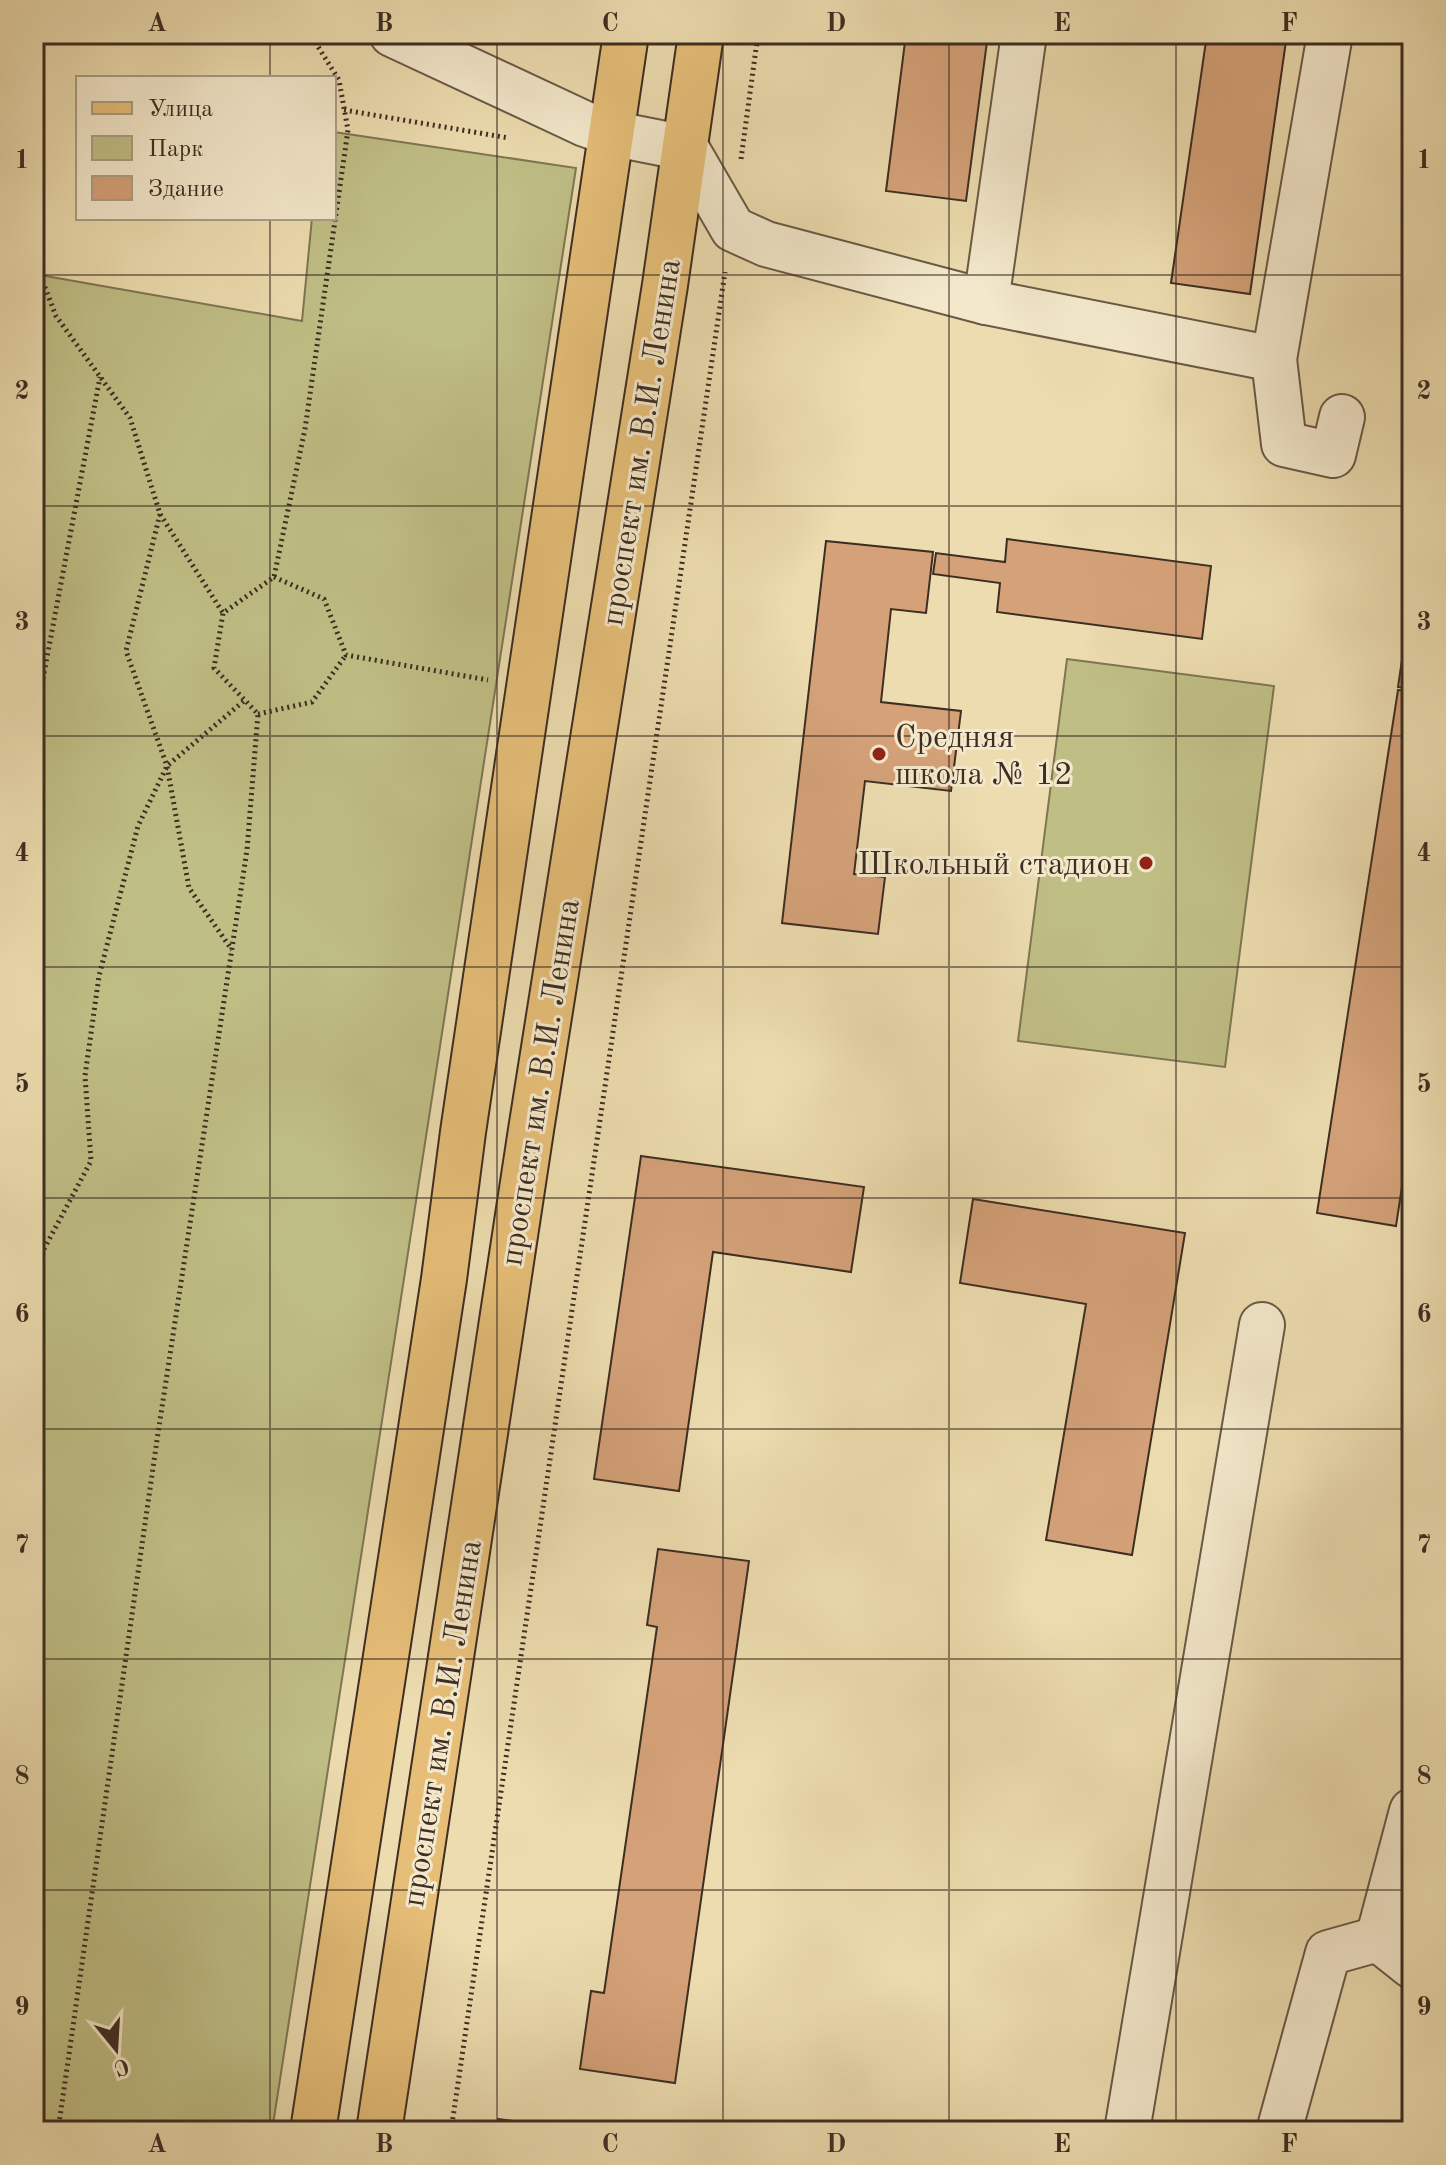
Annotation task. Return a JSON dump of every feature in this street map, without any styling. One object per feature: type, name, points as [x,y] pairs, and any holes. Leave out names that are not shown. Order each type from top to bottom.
[{"type":"main road","name":"проспект им. В.И. Ленина","points":[[313,2131],[444,1279],[465,1116],[626,34]]},
{"type":"main road","name":"проспект им. В.И. Ленина","points":[[379,2131],[533,1114],[686,148],[701,34]]},
{"type":"street","points":[[392,34],[585,124],[610,133],[686,148],[733,229],[766,244],[986,302],[1274,359]]},
{"type":"street","points":[[986,302],[1024,34]]},
{"type":"street","points":[[1330,34],[1274,359],[1284,444],[1333,455],[1342,417]]},
{"type":"street","points":[[1127,2131],[1262,1325]]},
{"type":"street","points":[[1378,1939],[1412,1811]]},
{"type":"street","points":[[1378,1939],[1412,1966]]},
{"type":"street","points":[[1279,2131],[1328,1953],[1378,1939]]},
{"type":"path","points":[[310,34],[339,80],[348,130],[336,215]]},
{"type":"path","points":[[741,159],[758,34]]},
{"type":"path","points":[[344,110],[522,140]]},
{"type":"path","points":[[223,613],[274,577],[308,413],[335,220]]},
{"type":"path","points":[[451,2131],[639,845],[733,229]]},
{"type":"path","points":[[34,259],[56,316],[130,418],[160,514],[223,613],[214,668],[258,714],[247,850],[157,1440],[58,2131]]},
{"type":"path","points":[[34,726],[100,376]]},
{"type":"path","points":[[160,514],[126,651],[167,766],[189,888],[232,950]]},
{"type":"path","points":[[274,577],[324,599],[346,655]]},
{"type":"path","points":[[346,655],[468,675]]},
{"type":"path","points":[[258,714],[312,702],[346,655]]},
{"type":"path","points":[[34,1290],[44,1249],[91,1161],[85,1076],[99,976],[138,826],[167,766],[245,700]]},
{"type":"path","points":[[34,2110],[45,2131]]},
{"type":"green space","points":[[336,132],[576,168],[272,2131],[34,2131],[34,274],[302,321],[312,220],[336,220]]},
{"type":"green space","name":"Школьный стадион","points":[[1067,659],[1274,686],[1225,1067],[1018,1041]]},
{"type":"building","points":[[906,34],[988,34],[966,201],[886,191]]},
{"type":"building","points":[[1169,34],[1207,34],[1206,44]]},
{"type":"building","points":[[1207,34],[1287,34],[1250,294],[1171,283]]},
{"type":"building","points":[[1007,539],[1211,566],[1202,639],[997,612],[1000,583],[933,574],[936,553],[1005,562]]},
{"type":"building","name":"Средняя школа № 12","points":[[826,541],[933,552],[926,613],[891,609],[881,702],[961,711],[951,791],[865,781],[854,874],[885,877],[878,934],[782,923]]},
{"type":"building","points":[[1412,592],[1412,689],[1398,687]]},
{"type":"building","points":[[1398,690],[1412,692],[1412,1121],[1396,1226],[1317,1213]]},
{"type":"building","points":[[641,1156],[864,1187],[851,1272],[713,1252],[679,1491],[594,1479]]},
{"type":"building","points":[[973,1199],[1185,1233],[1132,1555],[1046,1540],[1086,1304],[960,1283]]},
{"type":"building","points":[[658,1549],[749,1561],[675,2083],[580,2069],[591,1991],[604,1993],[657,1627],[647,1625]]},
{"type":"building","points":[[498,2119],[579,2130],[496,2131]]},
{"type":"tram line","points":[[34,67],[38,34]]},
{"type":"place","name":"Средняя школа № 12","points":[[879,754]]},
{"type":"place","name":"Школьный стадион","points":[[1146,863]]}]
